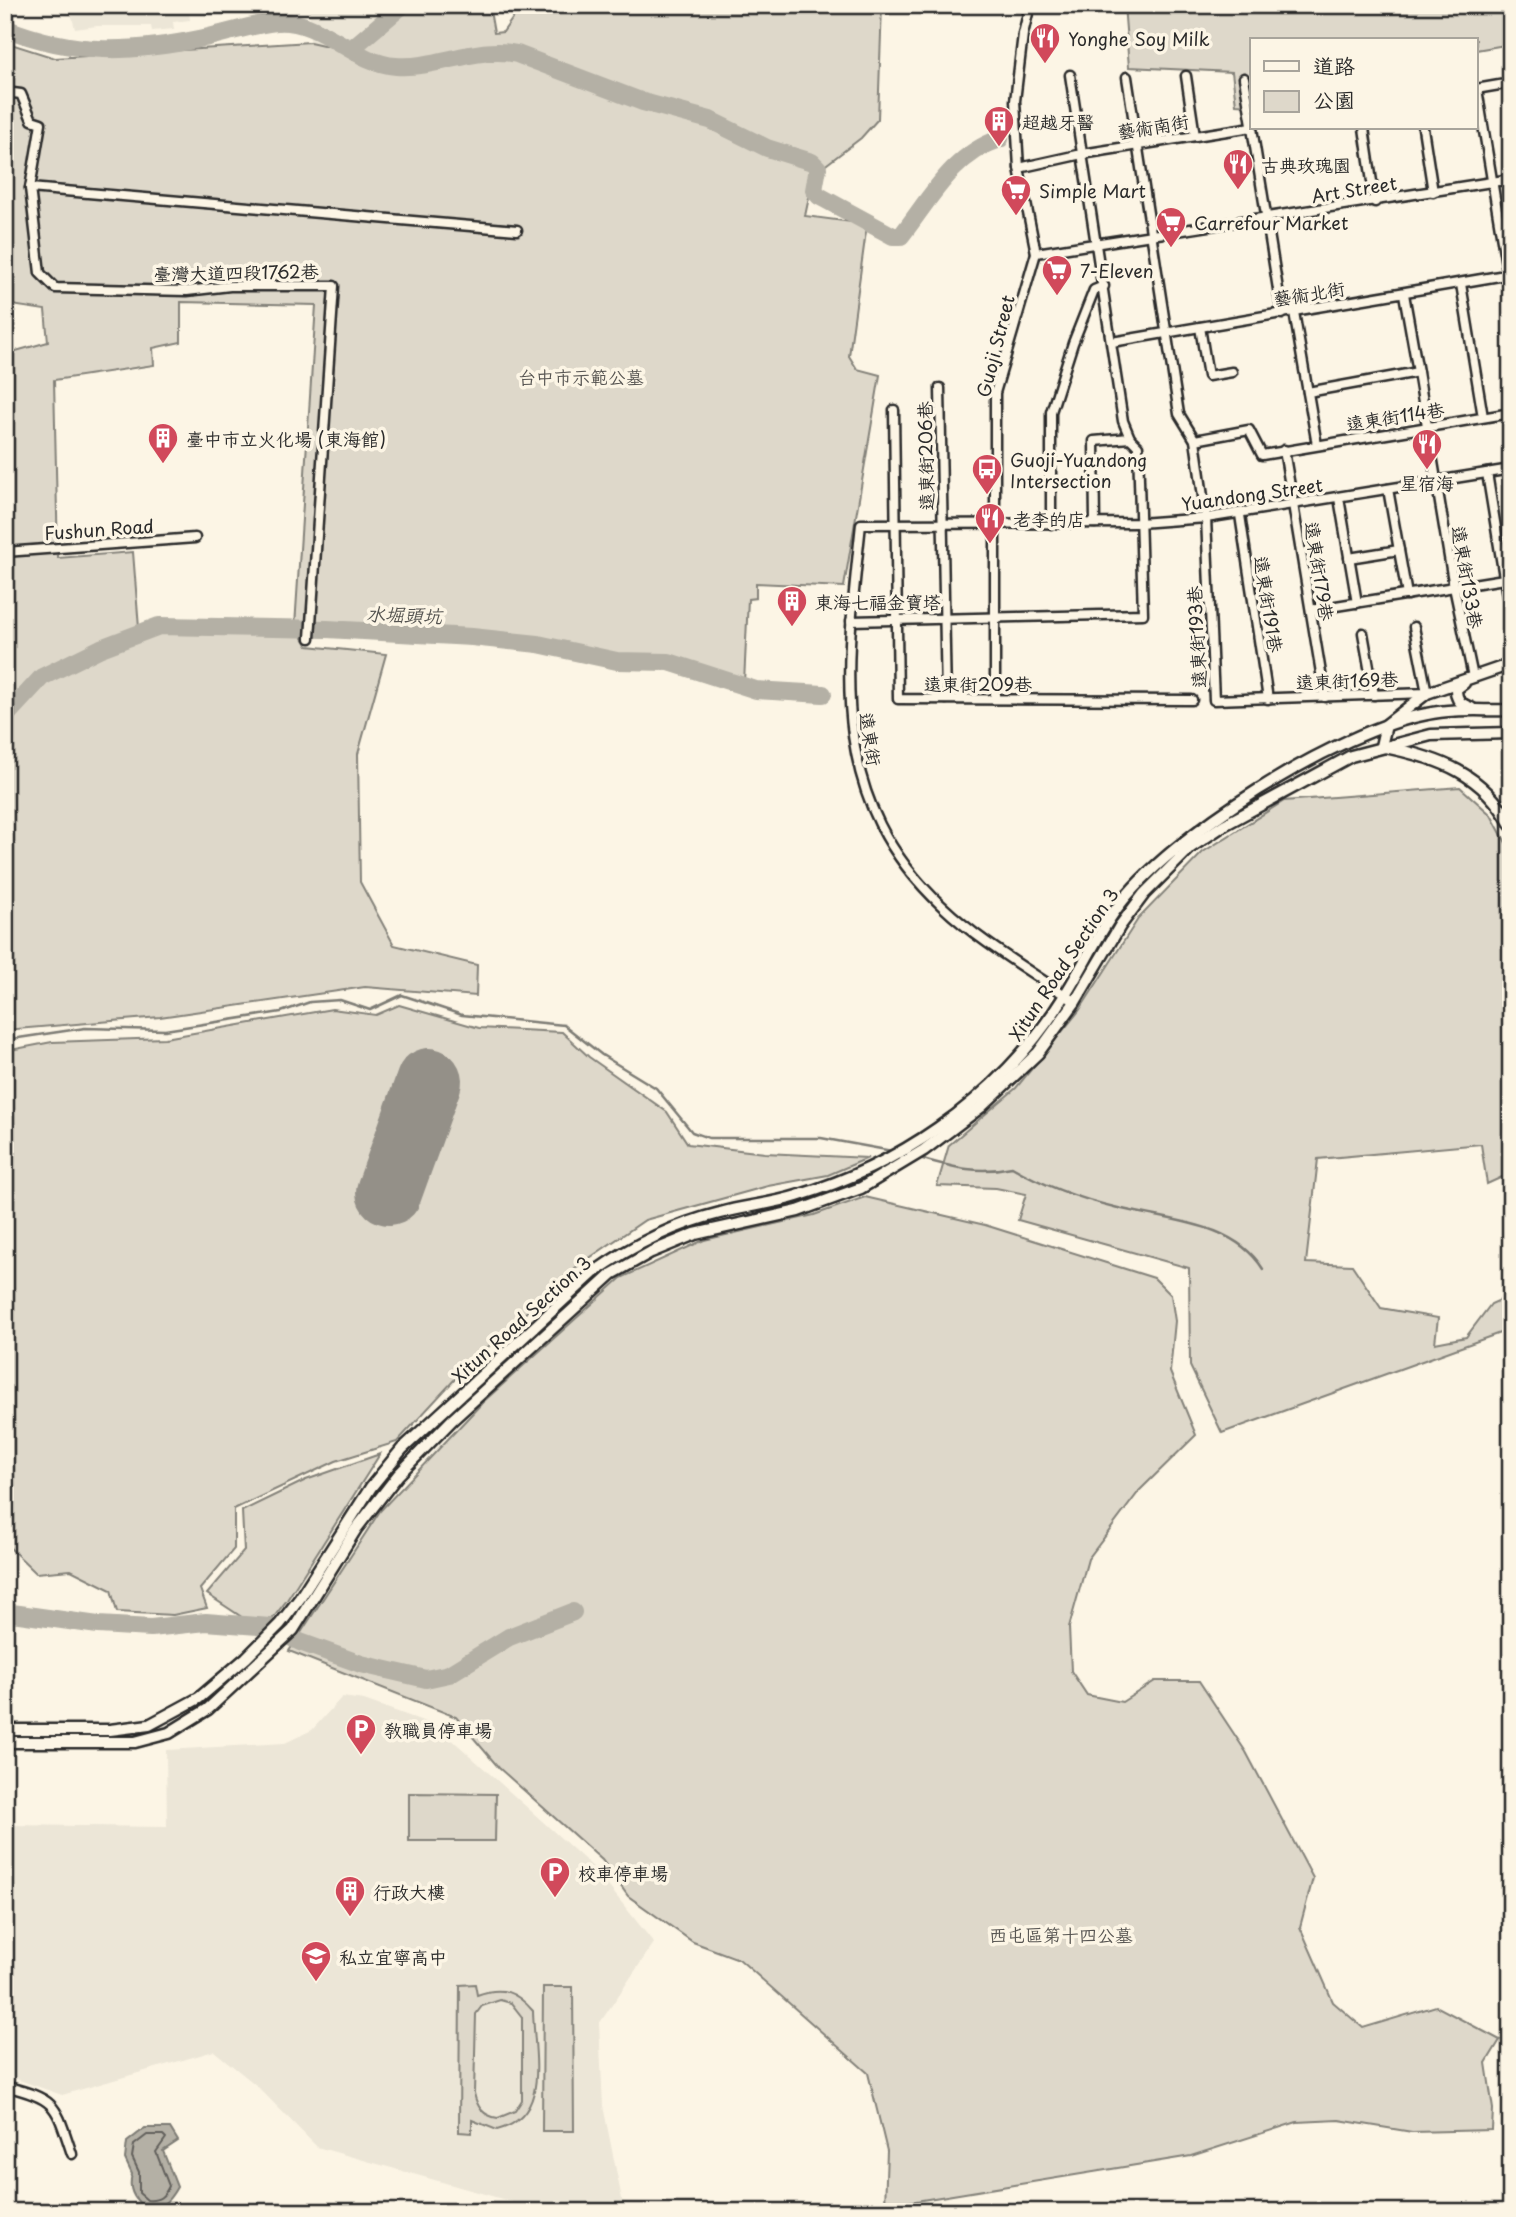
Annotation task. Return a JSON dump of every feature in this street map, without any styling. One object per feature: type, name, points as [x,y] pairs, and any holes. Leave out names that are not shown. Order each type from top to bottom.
[{"type":"street","name":"Guoji Street","points":[[995,699],[995,393],[1036,253],[1018,168],[1015,101],[1023,34],[1030,5]]},
{"type":"street","points":[[851,621],[1143,614],[1139,446],[1130,438],[1123,421],[1070,75]]},
{"type":"street","points":[[1186,76],[1195,136]]},
{"type":"street","points":[[1127,77],[1178,414],[1195,440],[1206,518]]},
{"type":"street","points":[[1244,78],[1250,114]]},
{"type":"street","points":[[1478,89],[1511,83]]},
{"type":"street","name":"臺灣大道四段1762巷","points":[[5,92],[21,94],[32,120],[41,123],[30,188],[40,273],[55,288],[187,291],[230,286],[334,286],[310,638]]},
{"type":"street","points":[[1478,101],[1511,295]]},
{"type":"street","name":"藝術南街","points":[[1018,168],[1082,154],[1250,126]]},
{"type":"street","points":[[1253,130],[1282,314]]},
{"type":"street","points":[[1364,130],[1375,202]]},
{"type":"street","points":[[1423,130],[1433,192]]},
{"type":"street","name":"Art Street","points":[[1036,253],[1511,179]]},
{"type":"street","points":[[30,188],[517,230]]},
{"type":"street","name":"藝術北街","points":[[1112,342],[1509,275]]},
{"type":"street","points":[[1461,284],[1483,417]]},
{"type":"street","points":[[1051,524],[1051,412],[1073,343],[1094,290],[1104,286]]},
{"type":"street","name":"遠東街133巷","points":[[1404,294],[1454,587],[1473,677]]},
{"type":"street","points":[[1294,312],[1317,445]]},
{"type":"street","points":[[1200,327],[1208,376],[1232,372]]},
{"type":"street","points":[[1308,392],[1418,372]]},
{"type":"street","name":"遠東街206巷","points":[[940,388],[946,699]]},
{"type":"street","name":"遠東街209巷","points":[[894,410],[898,699],[1192,700]]},
{"type":"street","name":"遠東街114巷","points":[[1284,450],[1511,412]]},
{"type":"street","points":[[1195,440],[1249,430],[1262,454],[1284,450]]},
{"type":"street","points":[[1095,523],[1094,441],[1130,438]]},
{"type":"street","name":"遠東街179巷","points":[[1284,450],[1325,696]]},
{"type":"street","name":"Yuandong Street","points":[[995,524],[1139,523],[1240,515],[1511,469]]},
{"type":"street","points":[[1487,473],[1511,621]]},
{"type":"street","points":[[1388,489],[1407,595]]},
{"type":"street","points":[[1339,498],[1357,603]]},
{"type":"street","name":"遠東街191巷","points":[[1240,515],[1268,699]]},
{"type":"street","name":"遠東街193巷","points":[[1206,518],[1214,700],[1268,699]]},
{"type":"street","name":"遠東街","points":[[995,524],[861,524],[848,640],[852,741],[861,778],[883,830],[915,877],[941,905],[970,930],[1075,1002]]},
{"type":"street","name":"Fushun Road","points":[[5,552],[195,538]]},
{"type":"street","points":[[1349,558],[1399,550]]},
{"type":"street","points":[[1311,610],[1504,579]]},
{"type":"street","points":[[1413,627],[1427,693]]},
{"type":"street","points":[[1363,634],[1374,695]]},
{"type":"street","points":[[1511,664],[1427,693],[1386,724],[1381,746],[1437,759],[1455,767],[1483,787],[1511,825]]},
{"type":"street","points":[[1473,677],[1456,689],[1456,697],[1461,704],[1489,711]]},
{"type":"street","name":"遠東街169巷","points":[[1268,699],[1427,693]]},
{"type":"street","points":[[1386,724],[1447,711],[1511,710]]},
{"type":"street","name":"Xitun Road Section 3","points":[[5,1730],[110,1730],[149,1725],[199,1698],[280,1624],[300,1598],[371,1487],[402,1449],[593,1273],[611,1260],[679,1226],[719,1213],[794,1197],[853,1177],[915,1143],[970,1104],[1018,1058],[1066,995],[1116,909],[1181,842],[1226,811],[1298,769],[1386,724]]},
{"type":"street","name":"Xitun Road Section 3","points":[[5,1742],[135,1742],[169,1733],[208,1709],[293,1630],[356,1529],[398,1475],[452,1420],[583,1297],[612,1274],[651,1252],[695,1234],[798,1211],[861,1188],[900,1167],[981,1107],[1038,1053],[1075,1002],[1128,915],[1144,894],[1191,846],[1312,774],[1351,756],[1432,734],[1511,733]]},
{"type":"street","points":[[5,2086],[41,2095],[59,2114],[72,2154]]},
{"type":"shaded area","points":[[69,5],[188,5],[190,20],[173,22],[174,29],[152,31],[151,26],[97,26],[75,29]]},
{"type":"shaded area","points":[[310,5],[405,5],[380,20],[345,50],[310,42]]},
{"type":"shaded area","name":"私立宜寧高中","points":[[342,1697],[364,1700],[437,1726],[594,1868],[654,1943],[599,2024],[603,2106],[623,2204],[513,2202],[317,2147],[256,2085],[214,2051],[62,2095],[5,2075],[5,1825],[167,1827],[166,1750],[285,1743],[312,1730]]},
{"type":"green space","name":"台中市示範公墓","points":[[405,5],[489,5],[494,33],[503,32],[522,5],[882,5],[878,119],[861,138],[814,174],[805,216],[867,224],[849,356],[857,369],[880,375],[844,587],[756,583],[756,598],[748,599],[744,683],[669,658],[617,659],[538,641],[472,634],[296,626],[308,646],[386,654],[358,754],[360,882],[394,945],[477,965],[476,996],[365,987],[160,1017],[5,1030],[5,354],[48,342],[45,310],[5,304],[5,42],[55,58],[310,42],[345,50],[380,20]],"holes":[[[181,302],[316,305],[295,626],[217,620],[139,628],[133,552],[58,558],[54,380],[154,365],[153,348],[181,342]]]},
{"type":"green space","points":[[1124,5],[1511,5],[1511,44],[1478,50],[1478,38],[1250,38],[1250,105],[1236,104],[1232,72],[1129,67]]},
{"type":"green space","points":[[1460,787],[1491,815],[1511,852],[1511,1173],[1487,1184],[1481,1144],[1318,1159],[1306,1263],[1352,1265],[1381,1308],[1438,1318],[1435,1343],[1466,1337],[1491,1304],[1511,1295],[1511,1329],[1222,1433],[1190,1366],[1189,1268],[1018,1220],[1026,1194],[996,1188],[937,1186],[949,1145],[1016,1088],[1079,1011],[1138,919],[1203,852],[1284,801]]},
{"type":"green space","points":[[399,1005],[479,1028],[562,1032],[589,1057],[667,1112],[688,1144],[765,1153],[868,1158],[828,1175],[768,1186],[645,1220],[575,1268],[467,1366],[397,1442],[336,1461],[234,1509],[234,1549],[200,1589],[207,1608],[173,1615],[117,1612],[111,1590],[71,1570],[36,1573],[5,1543],[5,1051],[52,1042],[165,1038],[332,1009],[376,1015]]},
{"type":"green space","name":"西屯區第十四公墓","points":[[865,1197],[985,1225],[1154,1278],[1171,1295],[1175,1321],[1170,1372],[1196,1435],[1140,1490],[1088,1559],[1069,1627],[1071,1671],[1087,1695],[1122,1702],[1155,1681],[1199,1681],[1246,1752],[1313,1878],[1300,1927],[1333,2002],[1363,2028],[1436,2006],[1500,2040],[1486,2063],[1493,2109],[1492,2130],[1412,2132],[1339,2120],[1297,2122],[1191,2156],[885,2206],[887,2151],[868,2073],[739,1959],[693,1942],[628,1896],[602,1860],[499,1768],[456,1717],[289,1651],[380,1511],[483,1402],[621,1278],[704,1240],[814,1215]]},
{"type":"green space","points":[[380,1454],[287,1600],[263,1631],[207,1594],[244,1551],[242,1511],[306,1480]]},
{"type":"green space","points":[[409,1793],[496,1794],[495,1841],[409,1841]]},
{"type":"green space","points":[[475,1984],[477,1995],[494,1991],[508,1992],[521,1999],[533,2011],[536,2082],[532,2098],[526,2112],[514,2123],[497,2130],[472,2120],[472,2133],[459,2132],[460,1985]],"holes":[[[500,2000],[511,2003],[522,2017],[522,2100],[515,2111],[498,2118],[481,2110],[474,2093],[476,2014],[482,2006]]]},
{"type":"green space","points":[[543,1987],[573,1987],[574,2131],[542,2131]]},
{"type":"water","points":[[145,2128],[170,2128],[178,2141],[163,2151],[177,2187],[164,2204],[144,2208],[132,2192],[132,2174],[125,2159],[127,2142]]},
{"type":"waterway","points":[[351,49],[403,5]]},
{"type":"waterway","points":[[5,28],[56,43],[128,49],[178,43],[277,22],[309,27],[366,57],[396,66],[427,64],[487,52],[517,54],[643,102],[710,120],[767,148],[812,162],[818,168],[814,190],[819,196],[893,236],[901,236],[944,179],[969,155],[1000,139]]},
{"type":"waterway","name":"水堀頭坑","points":[[5,717],[42,677],[101,648],[159,626],[327,629],[472,637],[538,644],[617,661],[669,662],[756,690],[823,694]]},
{"type":"waterway","points":[[5,1040],[85,1028],[165,1030],[281,1012],[310,1002],[340,1000],[370,1010],[402,995],[462,1015],[564,1025],[602,1055],[656,1088],[692,1132],[709,1138],[821,1138],[892,1151]]},
{"type":"waterway","points":[[923,1159],[967,1169],[1012,1167],[1050,1186],[1090,1200],[1198,1225],[1235,1241],[1250,1253],[1263,1269]]},
{"type":"waterway","points":[[5,1612],[98,1625],[151,1628],[206,1622],[270,1627],[300,1642],[361,1664],[426,1679],[449,1674],[509,1637],[573,1612]]},
{"type":"runway","points":[[389,1192],[429,1081]]},
{"type":"place","name":"Yonghe Soy Milk","points":[[1045,65]]},
{"type":"place","name":"超越牙醫","points":[[999,148]]},
{"type":"place","name":"古典玫瑰園","points":[[1238,191]]},
{"type":"place","name":"Simple Mart","points":[[1016,217]]},
{"type":"place","name":"Carrefour Market","points":[[1171,249]]},
{"type":"place","name":"7-Eleven","points":[[1057,297]]},
{"type":"place","name":"臺中市立火化場 (東海館)","points":[[163,465]]},
{"type":"place","name":"星宿海","points":[[1427,471]]},
{"type":"place","name":"Guoji-Yuandong Intersection","points":[[987,496]]},
{"type":"place","name":"老李的店","points":[[990,545]]},
{"type":"place","name":"東海七福金寶塔","points":[[792,628]]},
{"type":"place","name":"教職員停車場","points":[[361,1756]]},
{"type":"place","name":"校車停車場","points":[[555,1899]]},
{"type":"place","name":"行政大樓","points":[[350,1918]]},
{"type":"place","name":"私立宜寧高中","points":[[316,1983]]}]
